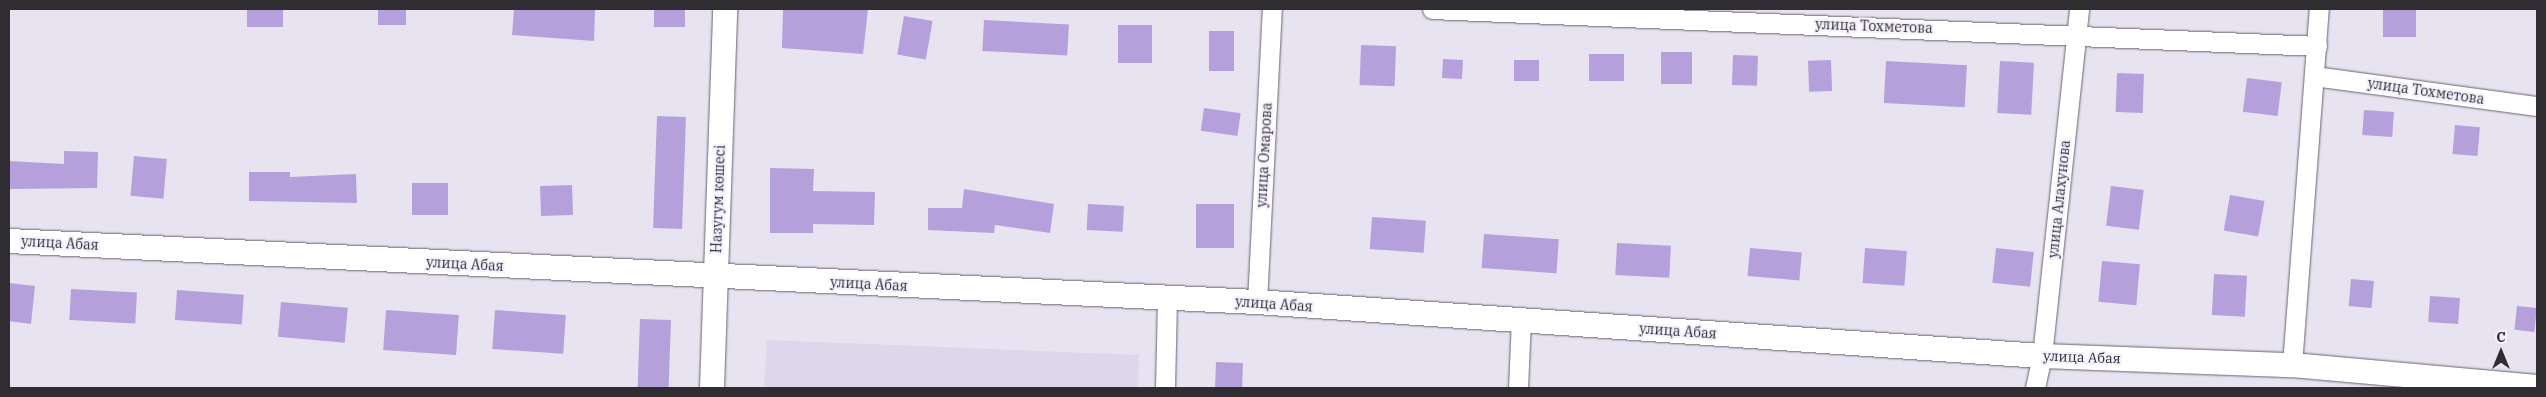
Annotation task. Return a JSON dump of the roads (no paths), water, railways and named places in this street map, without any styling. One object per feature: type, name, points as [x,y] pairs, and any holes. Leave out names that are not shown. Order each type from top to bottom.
[{"type":"street","name":"Назугум көшесі","points":[[712,388],[725,9]]},
{"type":"street","name":"улица Омарова","points":[[1257,302],[1272,9]]},
{"type":"street","name":"улица Тохметова","points":[[1432,9],[2077,34],[2317,46]]},
{"type":"street","name":"улица Алахунова","points":[[2035,388],[2042,356],[2079,9]]},
{"type":"street","points":[[2292,365],[2319,9]]},
{"type":"street","name":"улица Тохметова","points":[[2314,76],[2537,106]]},
{"type":"street","name":"улица Абая","points":[[9,241],[1257,302],[2042,356],[2292,365],[2537,387]]},
{"type":"street","points":[[1164,388],[1167,298]]},
{"type":"street","points":[[1518,388],[1521,320]]}]
